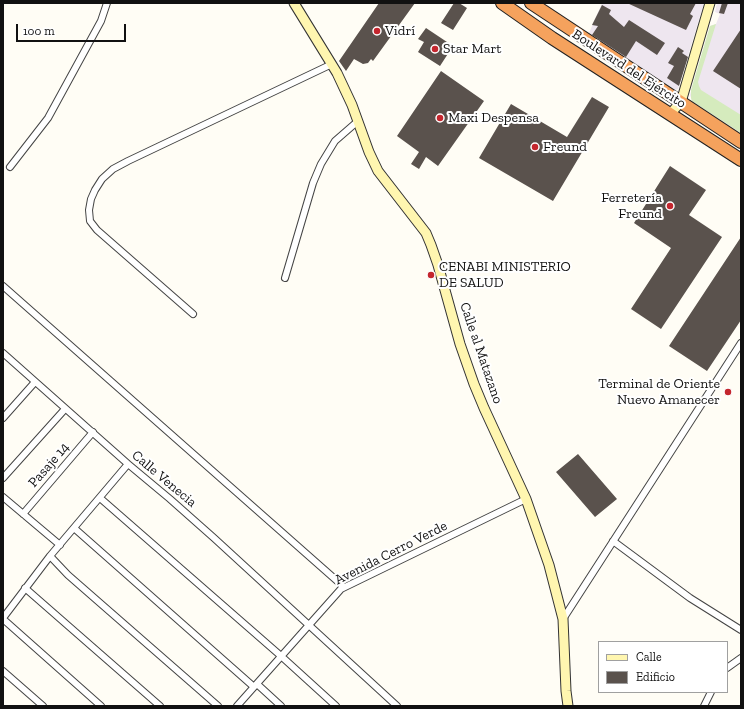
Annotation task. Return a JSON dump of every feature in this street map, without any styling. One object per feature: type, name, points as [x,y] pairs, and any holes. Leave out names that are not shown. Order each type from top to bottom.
[{"type":"highway","name":"Boulevard del Ejército","points":[[502,3],[552,38],[741,160]]},
{"type":"highway","name":"Boulevard del Ejército","points":[[532,3],[741,142]]},
{"type":"highway","points":[[552,38],[562,38],[566,36],[567,29],[564,24]]},
{"type":"highway","points":[[572,50],[568,43],[570,38],[574,35],[582,36]]},
{"type":"street","points":[[10,167],[48,118],[101,21],[107,3]]},
{"type":"street","name":"Calle al Matazano","points":[[294,3],[332,64],[352,105],[369,152],[378,171],[426,233],[438,264],[460,344],[474,384],[526,498],[549,565],[563,619],[568,706]]},
{"type":"street","points":[[670,114],[681,102],[710,3]]},
{"type":"street","points":[[193,314],[97,230],[90,221],[89,210],[94,190],[102,179],[113,169],[128,161],[332,64]]},
{"type":"street","points":[[285,278],[313,183],[321,164],[335,141],[358,121]]},
{"type":"street","points":[[3,286],[344,587]]},
{"type":"street","points":[[563,619],[741,343]]},
{"type":"street","name":"Calle Venecia","points":[[4,355],[176,504],[398,706]]},
{"type":"street","points":[[3,418],[35,382]]},
{"type":"street","points":[[3,478],[65,409]]},
{"type":"street","name":"Pasaje 14","points":[[23,514],[93,432]]},
{"type":"street","points":[[101,706],[3,619],[50,556],[128,464]]},
{"type":"street","points":[[3,497],[60,545]]},
{"type":"street","points":[[100,498],[336,706]]},
{"type":"street","name":"Avenida Cerro Verde","points":[[237,706],[340,589],[526,498]]},
{"type":"street","points":[[74,528],[280,706]]},
{"type":"street","points":[[613,541],[690,598],[741,630]]},
{"type":"street","points":[[50,556],[68,575],[218,706]]},
{"type":"street","points":[[25,588],[160,706]]},
{"type":"street","points":[[728,667],[741,658]]},
{"type":"street","points":[[3,670],[43,706]]},
{"type":"street","points":[[704,706],[710,693]]},
{"type":"shaded area","points":[[602,3],[704,3],[678,89],[675,90],[589,33]]},
{"type":"shaded area","points":[[717,3],[741,3],[741,133],[692,101],[690,95],[710,26],[716,24],[720,14],[715,12]]},
{"type":"green space","points":[[716,24],[698,82],[701,90],[741,115],[741,133],[692,101],[691,98],[691,90],[710,26]]},
{"type":"building","name":"Vidrí","points":[[379,3],[415,3],[373,61],[371,59],[368,63],[363,64],[354,59],[346,71],[339,61]]},
{"type":"building","points":[[454,3],[459,3],[467,8],[453,30],[441,23]]},
{"type":"building","points":[[627,3],[696,3],[690,14],[693,16],[686,30]]},
{"type":"building","points":[[722,3],[728,3],[724,14],[719,13]]},
{"type":"building","points":[[602,5],[611,10],[609,14],[624,27],[629,20],[665,43],[657,55],[636,41],[626,57],[592,35],[598,26],[592,25]]},
{"type":"building","name":"Star Mart","points":[[426,28],[453,46],[440,66],[418,52],[424,42],[418,39]]},
{"type":"building","points":[[741,29],[741,89],[713,71]]},
{"type":"building","points":[[678,47],[684,51],[682,53],[688,57],[679,86],[667,78],[674,66],[668,63]]},
{"type":"building","name":"Maxi Despensa","points":[[441,71],[484,101],[438,166],[426,157],[419,169],[411,164],[419,152],[397,136]]},
{"type":"building","name":"Freund","points":[[592,97],[609,107],[553,201],[479,158],[511,104],[567,137]]},
{"type":"building","points":[[670,166],[706,190],[689,215],[722,237],[661,329],[631,309],[671,248],[634,223]]},
{"type":"building","points":[[741,237],[741,320],[707,371],[669,346]]},
{"type":"building","points":[[578,454],[617,499],[595,517],[556,472]]},
{"type":"place","name":"Vidrí","points":[[377,31]]},
{"type":"place","name":"Star Mart","points":[[435,49]]},
{"type":"place","name":"Maxi Despensa","points":[[440,118]]},
{"type":"place","name":"Freund","points":[[535,147]]},
{"type":"place","name":"Ferretería Freund","points":[[670,206]]},
{"type":"place","name":"CENABI MINISTERIO DE SALUD","points":[[431,275]]},
{"type":"place","name":"Terminal de Oriente Nuevo Amanecer","points":[[728,392]]}]
